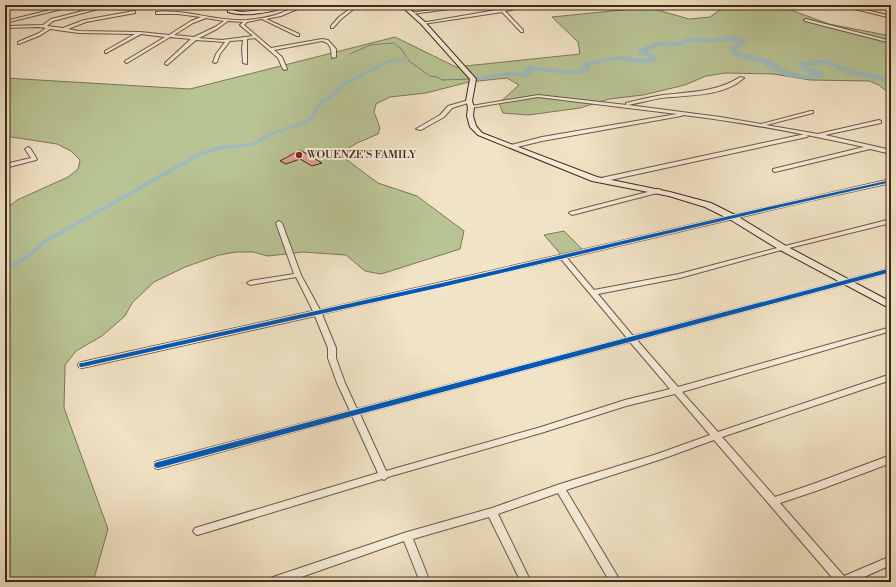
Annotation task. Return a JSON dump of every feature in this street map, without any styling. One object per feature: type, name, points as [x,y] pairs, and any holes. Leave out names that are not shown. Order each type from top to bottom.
[{"type":"main road","points":[[230,5],[230,10],[240,13],[254,12],[286,5]]},
{"type":"main road","points":[[402,5],[423,23],[473,78],[470,116],[473,127],[480,134],[570,170],[601,180],[659,191],[708,206],[734,218],[783,248],[891,306]]},
{"type":"street","points":[[5,22],[76,5]]},
{"type":"street","points":[[19,43],[40,34],[52,20],[111,5]]},
{"type":"street","points":[[157,13],[178,12],[227,20],[246,21],[293,11],[305,5]]},
{"type":"street","points":[[332,27],[340,18],[357,5]]},
{"type":"street","points":[[434,5],[440,10]]},
{"type":"street","points":[[412,13],[477,5]]},
{"type":"street","points":[[423,23],[511,10],[506,5]]},
{"type":"street","points":[[565,6],[574,5]]},
{"type":"street","points":[[841,5],[891,17]]},
{"type":"street","points":[[503,11],[522,31]]},
{"type":"street","points":[[65,29],[85,21],[134,12]]},
{"type":"street","points":[[127,62],[192,22],[206,17]]},
{"type":"street","points":[[264,18],[298,35]]},
{"type":"street","points":[[167,64],[195,38],[227,20]]},
{"type":"street","points":[[806,20],[891,42]]},
{"type":"street","points":[[246,21],[242,25],[280,57],[286,69]]},
{"type":"street","points":[[5,32],[15,26]]},
{"type":"street","points":[[5,27],[47,27],[96,34],[140,33],[228,41],[257,37]]},
{"type":"street","points":[[106,52],[140,33]]},
{"type":"street","points":[[245,39],[245,63]]},
{"type":"street","points":[[271,49],[322,40],[327,41],[334,49],[334,57]]},
{"type":"street","points":[[215,62],[218,54],[228,41]]},
{"type":"street","points":[[624,106],[652,98],[718,89],[733,85],[742,78]]},
{"type":"street","points":[[419,129],[442,116],[450,107],[538,96],[654,109],[760,125],[810,135],[817,135],[879,122]]},
{"type":"street","points":[[652,98],[654,109]]},
{"type":"street","points":[[760,125],[811,112]]},
{"type":"street","points":[[512,146],[542,139],[687,114]]},
{"type":"street","points":[[601,180],[810,135]]},
{"type":"street","points":[[817,135],[891,152]]},
{"type":"street","points":[[879,149],[891,146]]},
{"type":"street","points":[[775,170],[870,147]]},
{"type":"street","points":[[5,166],[34,159],[28,149]]},
{"type":"street","points":[[82,364],[563,257],[684,228],[734,218],[820,196],[891,181]]},
{"type":"street","points":[[572,213],[659,191]]},
{"type":"street","points":[[592,293],[680,276],[891,221]]},
{"type":"street","points":[[279,223],[298,275],[317,312],[332,348],[332,358],[336,371],[384,476]]},
{"type":"street","points":[[563,257],[676,391],[774,501],[842,582],[891,560]]},
{"type":"street","points":[[158,465],[218,447],[355,413],[891,270]]},
{"type":"street","points":[[250,283],[298,275]]},
{"type":"street","points":[[198,531],[427,462],[541,430],[625,403],[676,391],[891,329]]},
{"type":"street","points":[[273,582],[407,536],[492,512],[560,488],[658,457],[891,377]]},
{"type":"street","points":[[774,501],[891,459]]},
{"type":"street","points":[[560,488],[616,582]]},
{"type":"street","points":[[492,512],[526,582]]},
{"type":"street","points":[[407,536],[425,582]]},
{"type":"green space","points":[[727,5],[777,5],[829,24],[891,36],[891,95],[879,85],[869,81],[810,80],[774,74],[726,73],[706,76],[685,85],[643,95],[609,99],[580,108],[528,115],[503,113],[499,103],[519,85],[507,78],[469,82],[426,93],[390,97],[376,104],[374,112],[380,128],[378,134],[357,143],[339,154],[378,183],[417,196],[464,231],[460,249],[381,274],[365,271],[346,255],[303,252],[268,256],[253,252],[236,252],[219,255],[185,267],[154,282],[132,303],[125,316],[102,336],[76,351],[65,365],[64,408],[108,529],[93,582],[5,582],[5,233],[7,223],[5,220],[5,210],[17,200],[68,177],[78,169],[80,160],[71,151],[57,144],[5,136],[5,78],[190,89],[395,37],[456,67],[580,54],[578,42],[552,17],[632,9],[654,9],[689,19],[710,17]]},
{"type":"green space","points":[[564,231],[585,252],[563,257],[544,235]]},
{"type":"building","name":"WOUENZE'S FAMILY","points":[[300,150],[322,163],[312,166],[300,159],[286,164],[280,161]]},
{"type":"waterway","points":[[473,79],[509,74],[527,75],[529,73],[526,69],[529,68],[574,73],[586,69],[586,65],[612,58],[650,61],[653,59],[652,57],[641,51],[659,44],[681,44],[686,40],[692,39],[709,41],[714,39],[732,39],[744,42],[733,48],[736,53],[764,61],[779,70],[793,75],[805,77],[820,76],[802,65],[813,62],[827,62],[851,72],[882,78],[891,85]]},
{"type":"waterway","points":[[350,54],[370,45],[394,43],[402,50],[409,61],[430,76],[437,77],[442,80],[471,79]]},
{"type":"waterway","points":[[5,271],[31,254],[44,242],[200,154],[220,148],[254,144],[268,135],[304,123],[313,117],[317,107],[324,100],[331,97],[344,84],[388,62],[407,58]]},
{"type":"cycle path","points":[[82,365],[442,285],[891,181]]},
{"type":"cycle path","points":[[158,465],[891,270]]},
{"type":"place","name":"WOUENZE'S FAMILY","points":[[299,155]]}]
